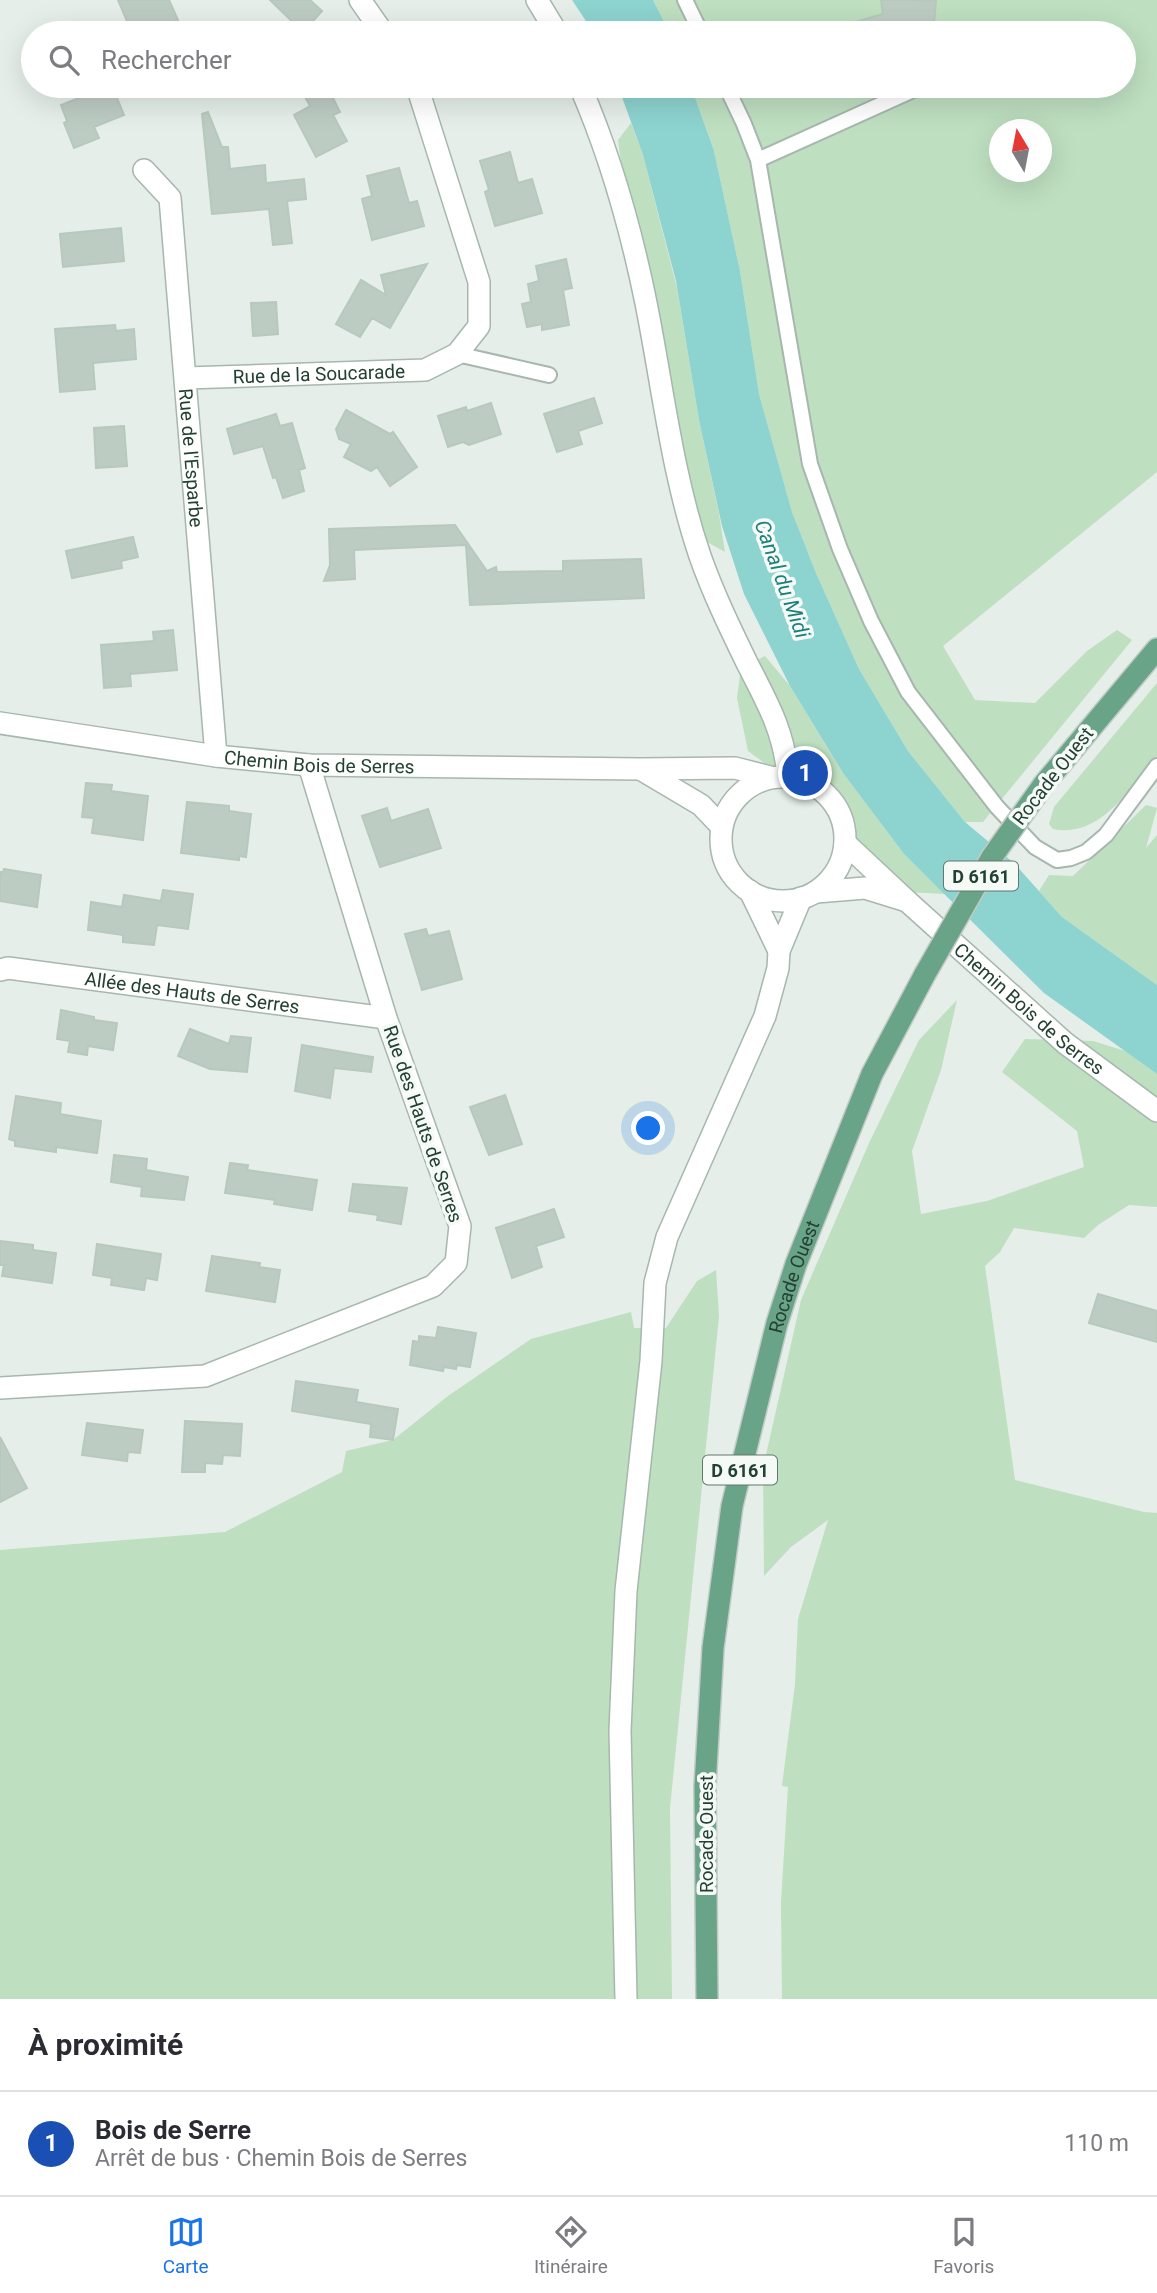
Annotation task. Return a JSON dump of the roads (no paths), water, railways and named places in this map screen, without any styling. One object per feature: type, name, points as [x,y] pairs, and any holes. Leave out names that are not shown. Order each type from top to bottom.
[{"type":"main road","name":"Rocade Ouest","points":[[707,1999],[705,1786],[713,1648],[732,1506],[773,1336],[796,1264],[872,1074],[992,857],[1044,784],[1157,649]]},
{"type":"street","points":[[360,0],[375,21]]},
{"type":"street","points":[[537,0],[549,21]]},
{"type":"street","name":"Rue de la Soucarade","points":[[186,378],[425,370],[457,354],[480,326],[479,282],[421,98]]},
{"type":"street","points":[[585,98],[599,130],[640,277],[678,484],[701,558],[731,631],[778,724],[786,756],[779,777]]},
{"type":"street","name":"Rue de l'Esparbe","points":[[144,170],[170,198],[216,756]]},
{"type":"street","name":"Chemin Bois de Serres","points":[[0,723],[216,756],[309,765],[735,768],[779,777]]},
{"type":"street","name":"Rue des Hauts de Serres","points":[[2,1384],[205,1376],[433,1286],[456,1263],[460,1226],[386,1018],[309,765]]},
{"type":"street","points":[[641,769],[701,805],[721,826]]},
{"type":"street","points":[[779,777],[807,780],[823,791],[836,805],[844,823],[845,843],[841,862],[831,879],[809,895],[786,901],[767,899],[750,891],[735,879],[725,863],[720,845],[721,826],[728,809],[739,794],[753,784],[779,777]]},
{"type":"street","name":"Chemin Bois de Serres","points":[[845,843],[1065,1043],[1157,1111]]},
{"type":"street","name":"Chemin Bois de Serres","points":[[809,895],[865,888],[906,901]]},
{"type":"street","points":[[750,891],[779,951]]},
{"type":"street","points":[[626,1999],[620,1731],[626,1591],[651,1362],[656,1283],[667,1237],[765,1016],[778,968],[779,951],[809,895]]},
{"type":"street","name":"Allée des Hauts de Serres","points":[[0,970],[8,968],[386,1018]]},
{"type":"lane","points":[[685,0],[695,21]]},
{"type":"lane","points":[[731,98],[758,160],[810,464],[840,549],[866,609],[908,692],[996,807],[1035,847],[1057,860],[1086,852],[1106,835],[1157,766]]},
{"type":"lane","points":[[758,160],[895,98]]},
{"type":"lane","points":[[457,354],[549,375]]},
{"type":"water","points":[[572,0],[653,0],[664,21],[586,21]]},
{"type":"water","name":"Canal du Midi","points":[[622,98],[695,98],[714,151],[740,271],[759,394],[792,512],[859,669],[908,751],[965,822],[1015,864],[1062,917],[1157,985],[1157,1074],[1044,993],[904,854],[843,773],[790,686],[744,594],[722,526],[699,420],[676,281],[643,155]]},
{"type":"place","name":"Bois de Serre","points":[[805,773]]}]
